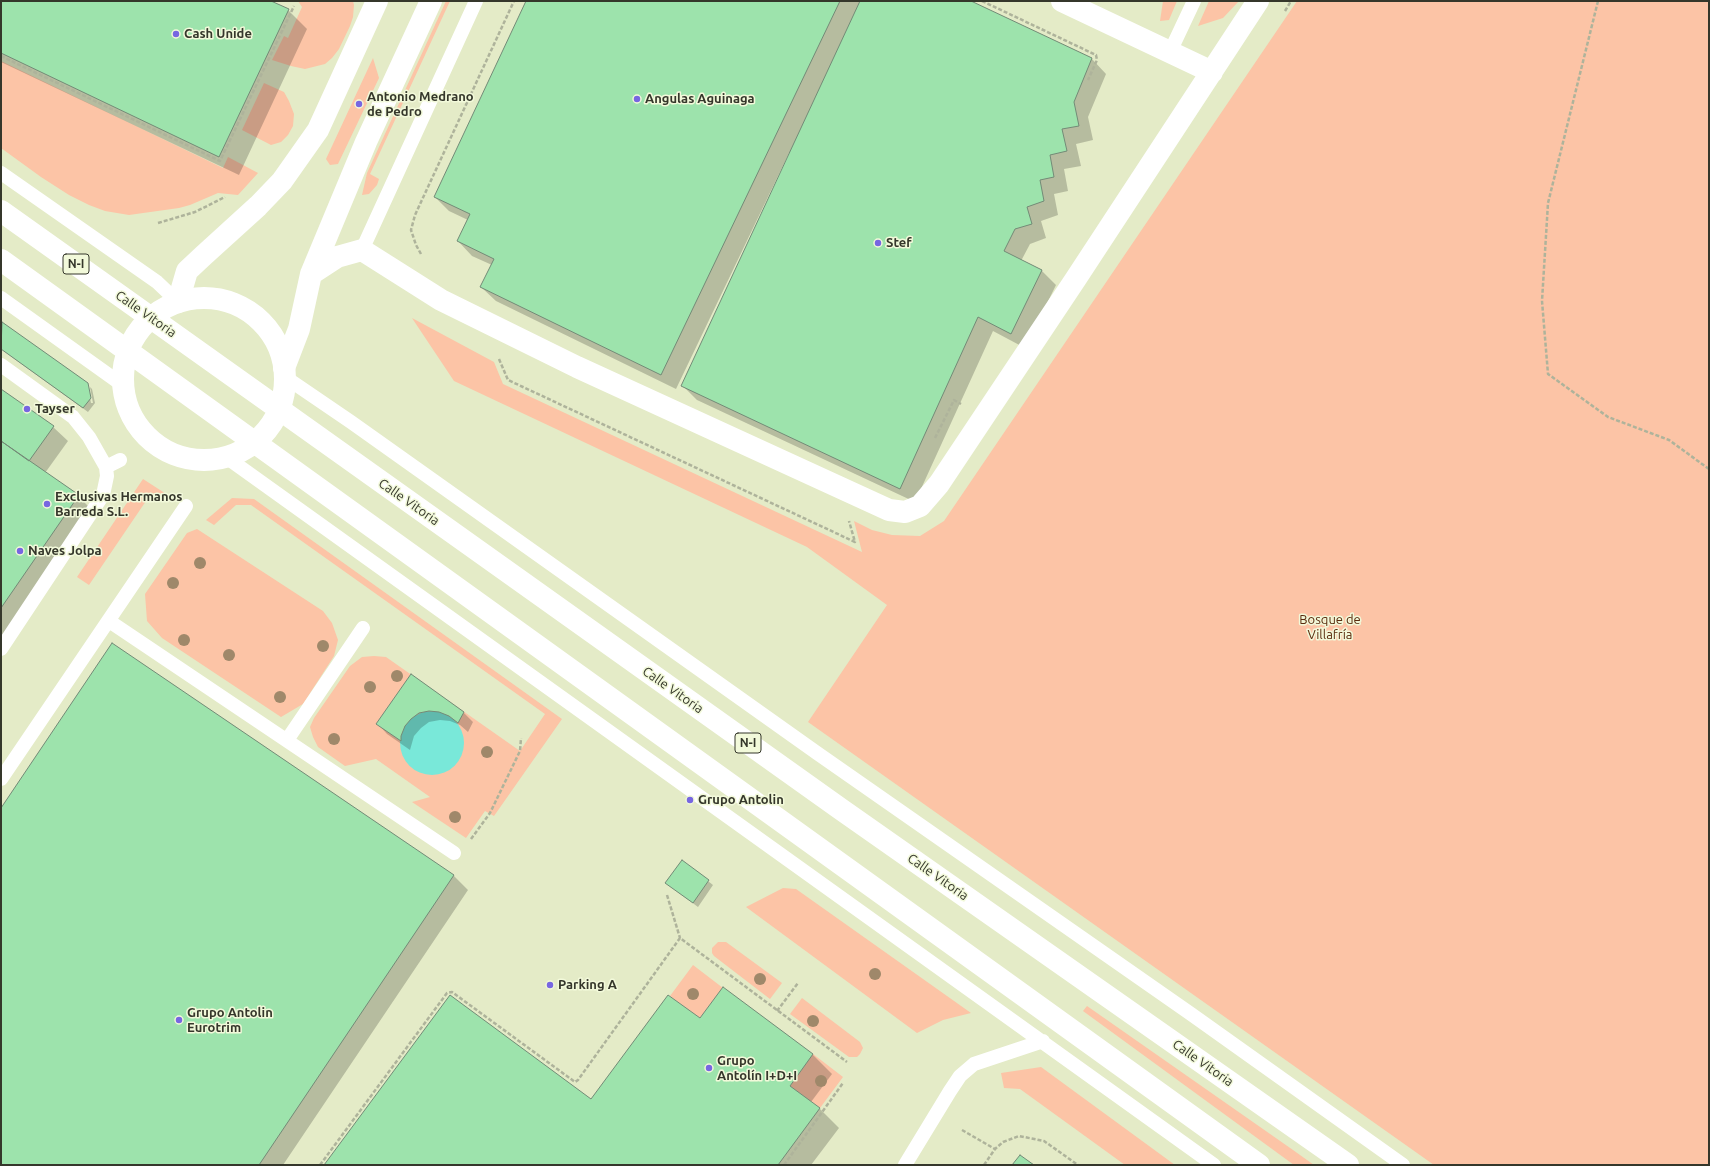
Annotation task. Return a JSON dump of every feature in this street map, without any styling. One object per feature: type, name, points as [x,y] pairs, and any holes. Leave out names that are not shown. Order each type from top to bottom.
[{"type":"main road","points":[[178,302],[187,272],[258,206],[282,181],[318,130],[377,1]]},
{"type":"main road","points":[[285,372],[300,329],[308,285],[312,274],[366,142],[431,1]]},
{"type":"main road","points":[[1062,1],[1212,72]]},
{"type":"main road","points":[[312,274],[337,257],[362,250],[441,300],[563,360],[889,510],[905,512],[920,506],[939,484],[1076,280],[1258,1]]},
{"type":"main road","name":"Calle Vitoria","points":[[1,211],[842,810],[1348,1165]]},
{"type":"main road","points":[[1,260],[1259,1165]]},
{"type":"main road","points":[[198,298],[220,299],[240,306],[257,317],[273,337],[281,353],[285,372],[284,394],[279,410],[269,427],[254,443],[226,457],[204,460],[188,458],[163,448],[150,439],[139,427],[129,408],[123,376],[128,350],[138,331],[151,317],[164,308],[178,302],[198,298]]},
{"type":"lane","points":[[362,250],[476,1]]},
{"type":"lane","points":[[1170,52],[1194,1]]},
{"type":"lane","points":[[1,173],[157,282],[178,302]]},
{"type":"lane","points":[[1,298],[124,386]]},
{"type":"lane","points":[[1,365],[73,417],[89,437],[106,467],[107,476],[103,495],[1,649]]},
{"type":"lane","points":[[285,372],[351,422],[817,753],[1184,1009],[1403,1165]]},
{"type":"lane","points":[[226,457],[1214,1165]]},
{"type":"lane","points":[[106,467],[120,460]]},
{"type":"lane","points":[[1,779],[186,506]]},
{"type":"lane","points":[[109,620],[454,853]]},
{"type":"lane","points":[[287,740],[363,628]]},
{"type":"lane","points":[[905,1165],[960,1076],[974,1064],[1043,1042]]},
{"type":"path","points":[[422,256],[416,245],[411,230],[415,215],[514,1]]},
{"type":"path","points":[[982,1],[1096,55],[1097,60],[1088,80]]},
{"type":"path","points":[[1282,14],[1291,1]]},
{"type":"path","points":[[1598,1],[1548,204],[1542,302],[1548,374],[1608,417],[1670,440],[1709,469]]},
{"type":"path","points":[[1,56],[220,161],[294,6]]},
{"type":"path","points":[[158,223],[195,212],[225,197]]},
{"type":"path","points":[[494,354],[498,358],[508,380],[855,542],[847,517]]},
{"type":"path","points":[[454,853],[470,840],[490,813],[520,751],[521,738]]},
{"type":"path","points":[[667,894],[680,938],[847,1062]]},
{"type":"path","points":[[320,1165],[447,993],[452,992],[575,1082],[578,1080],[680,938]]},
{"type":"path","points":[[777,1011],[798,983]]},
{"type":"path","points":[[784,1165],[843,1083]]},
{"type":"path","points":[[962,1130],[995,1150]]},
{"type":"path","points":[[984,1165],[1003,1142],[1019,1136],[1044,1140],[1078,1165]]},
{"type":"shaded area","points":[[1,1],[1709,1],[1709,1165],[1,1165]]},
{"type":"green space","points":[[298,1],[353,1],[353,17],[350,26],[339,49],[325,64],[305,69],[272,60],[284,36],[288,38],[302,7]]},
{"type":"green space","points":[[446,1],[450,1],[370,174],[379,179],[377,185],[369,194],[362,195],[367,173]]},
{"type":"green space","points":[[1163,1],[1177,1],[1169,20],[1160,21]]},
{"type":"green space","points":[[1209,1],[1239,1],[1223,18],[1198,26]]},
{"type":"green space","name":"Bosque de Villafría","points":[[1297,1],[1709,1],[1709,1165],[1434,1165],[808,722],[887,605],[807,547],[454,381],[412,318],[494,362],[503,384],[862,552],[854,521],[872,530],[892,535],[920,536],[944,521]]},
{"type":"green space","points":[[373,58],[379,78],[338,164],[330,165],[326,159]]},
{"type":"green space","points":[[1,61],[223,168],[228,157],[258,173],[238,195],[218,193],[179,208],[129,215],[105,211],[89,205],[69,195],[41,177],[1,148]]},
{"type":"green space","points":[[264,83],[284,92],[294,114],[293,126],[288,135],[281,142],[271,145],[242,130]]},
{"type":"green space","points":[[143,479],[174,499],[146,501],[89,585],[77,577]]},
{"type":"green space","points":[[232,498],[254,499],[562,719],[494,816],[485,811],[466,838],[412,802],[430,797],[376,759],[345,766],[318,747],[310,727],[314,718],[350,666],[362,657],[374,656],[386,657],[520,751],[545,714],[251,505],[236,505],[214,525],[206,520]]},
{"type":"green space","points":[[197,529],[323,611],[332,623],[338,640],[334,656],[303,704],[281,717],[162,638],[147,621],[145,594],[187,533]]},
{"type":"green space","points":[[783,888],[796,889],[971,1013],[943,1020],[917,1033],[746,907]]},
{"type":"green space","points":[[718,942],[726,942],[782,983],[770,999],[714,956],[712,953],[712,948]]},
{"type":"green space","points":[[693,965],[723,988],[700,1019],[670,996]]},
{"type":"green space","points":[[802,998],[860,1042],[863,1048],[857,1057],[849,1057],[790,1014]]},
{"type":"green space","points":[[1087,1006],[1314,1165],[1294,1165],[1083,1011]]},
{"type":"green space","points":[[813,1054],[843,1077],[820,1108],[790,1086]]},
{"type":"green space","points":[[1041,1067],[1175,1165],[1125,1165],[1020,1089],[1004,1088],[1001,1073]]},
{"type":"water","points":[[432,711],[450,717],[458,725],[464,743],[458,761],[450,769],[432,775],[414,769],[406,761],[400,743],[406,725],[414,717]]},
{"type":"building","points":[[1,1],[271,1],[289,9],[219,157],[1,53]]},
{"type":"building","name":"Angulas Aguinaga","points":[[526,1],[840,1],[661,375],[480,287],[494,259],[457,241],[470,214],[434,197]]},
{"type":"building","name":"Stef","points":[[860,1],[971,1],[1092,58],[1074,102],[1079,126],[1062,129],[1067,151],[1050,155],[1054,177],[1040,180],[1044,201],[1027,207],[1032,224],[1015,229],[1004,251],[1042,270],[1011,334],[978,317],[900,489],[681,386]]},
{"type":"building","points":[[2,322],[88,383],[91,398],[83,408],[1,349]]},
{"type":"building","points":[[1,389],[54,426],[29,461],[1,441]]},
{"type":"building","name":"Naves Jolpa","points":[[1,441],[79,495],[1,608]]},
{"type":"building","name":"Grupo Antolin Eurotrim","points":[[112,643],[454,875],[259,1165],[1,1165],[1,808]]},
{"type":"building","points":[[411,674],[464,712],[458,723],[449,716],[439,712],[429,711],[419,713],[405,726],[401,736],[401,741],[376,724]]},
{"type":"building","points":[[682,860],[709,880],[693,903],[665,883]]},
{"type":"building","name":"Grupo Antolín I+D+I","points":[[723,987],[813,1054],[790,1086],[820,1108],[778,1165],[324,1165],[450,995],[591,1099],[668,995],[700,1018]]},
{"type":"building","points":[[1020,1155],[1034,1165],[1012,1165]]},
{"type":"place","name":"Cash Unide","points":[[176,34]]},
{"type":"place","name":"Angulas Aguinaga","points":[[637,99]]},
{"type":"place","name":"Antonio Medrano de Pedro","points":[[359,104]]},
{"type":"place","name":"Stef","points":[[878,243]]},
{"type":"place","name":"Tayser","points":[[27,409]]},
{"type":"place","name":"Exclusivas Hermanos Barreda S.L.","points":[[47,504]]},
{"type":"place","name":"Naves Jolpa","points":[[20,551]]},
{"type":"place","name":"Grupo Antolin","points":[[690,800]]},
{"type":"place","name":"Parking A","points":[[550,985]]},
{"type":"place","name":"Grupo Antolin Eurotrim","points":[[179,1020]]},
{"type":"place","name":"Grupo Antolín I+D+I","points":[[709,1068]]}]
